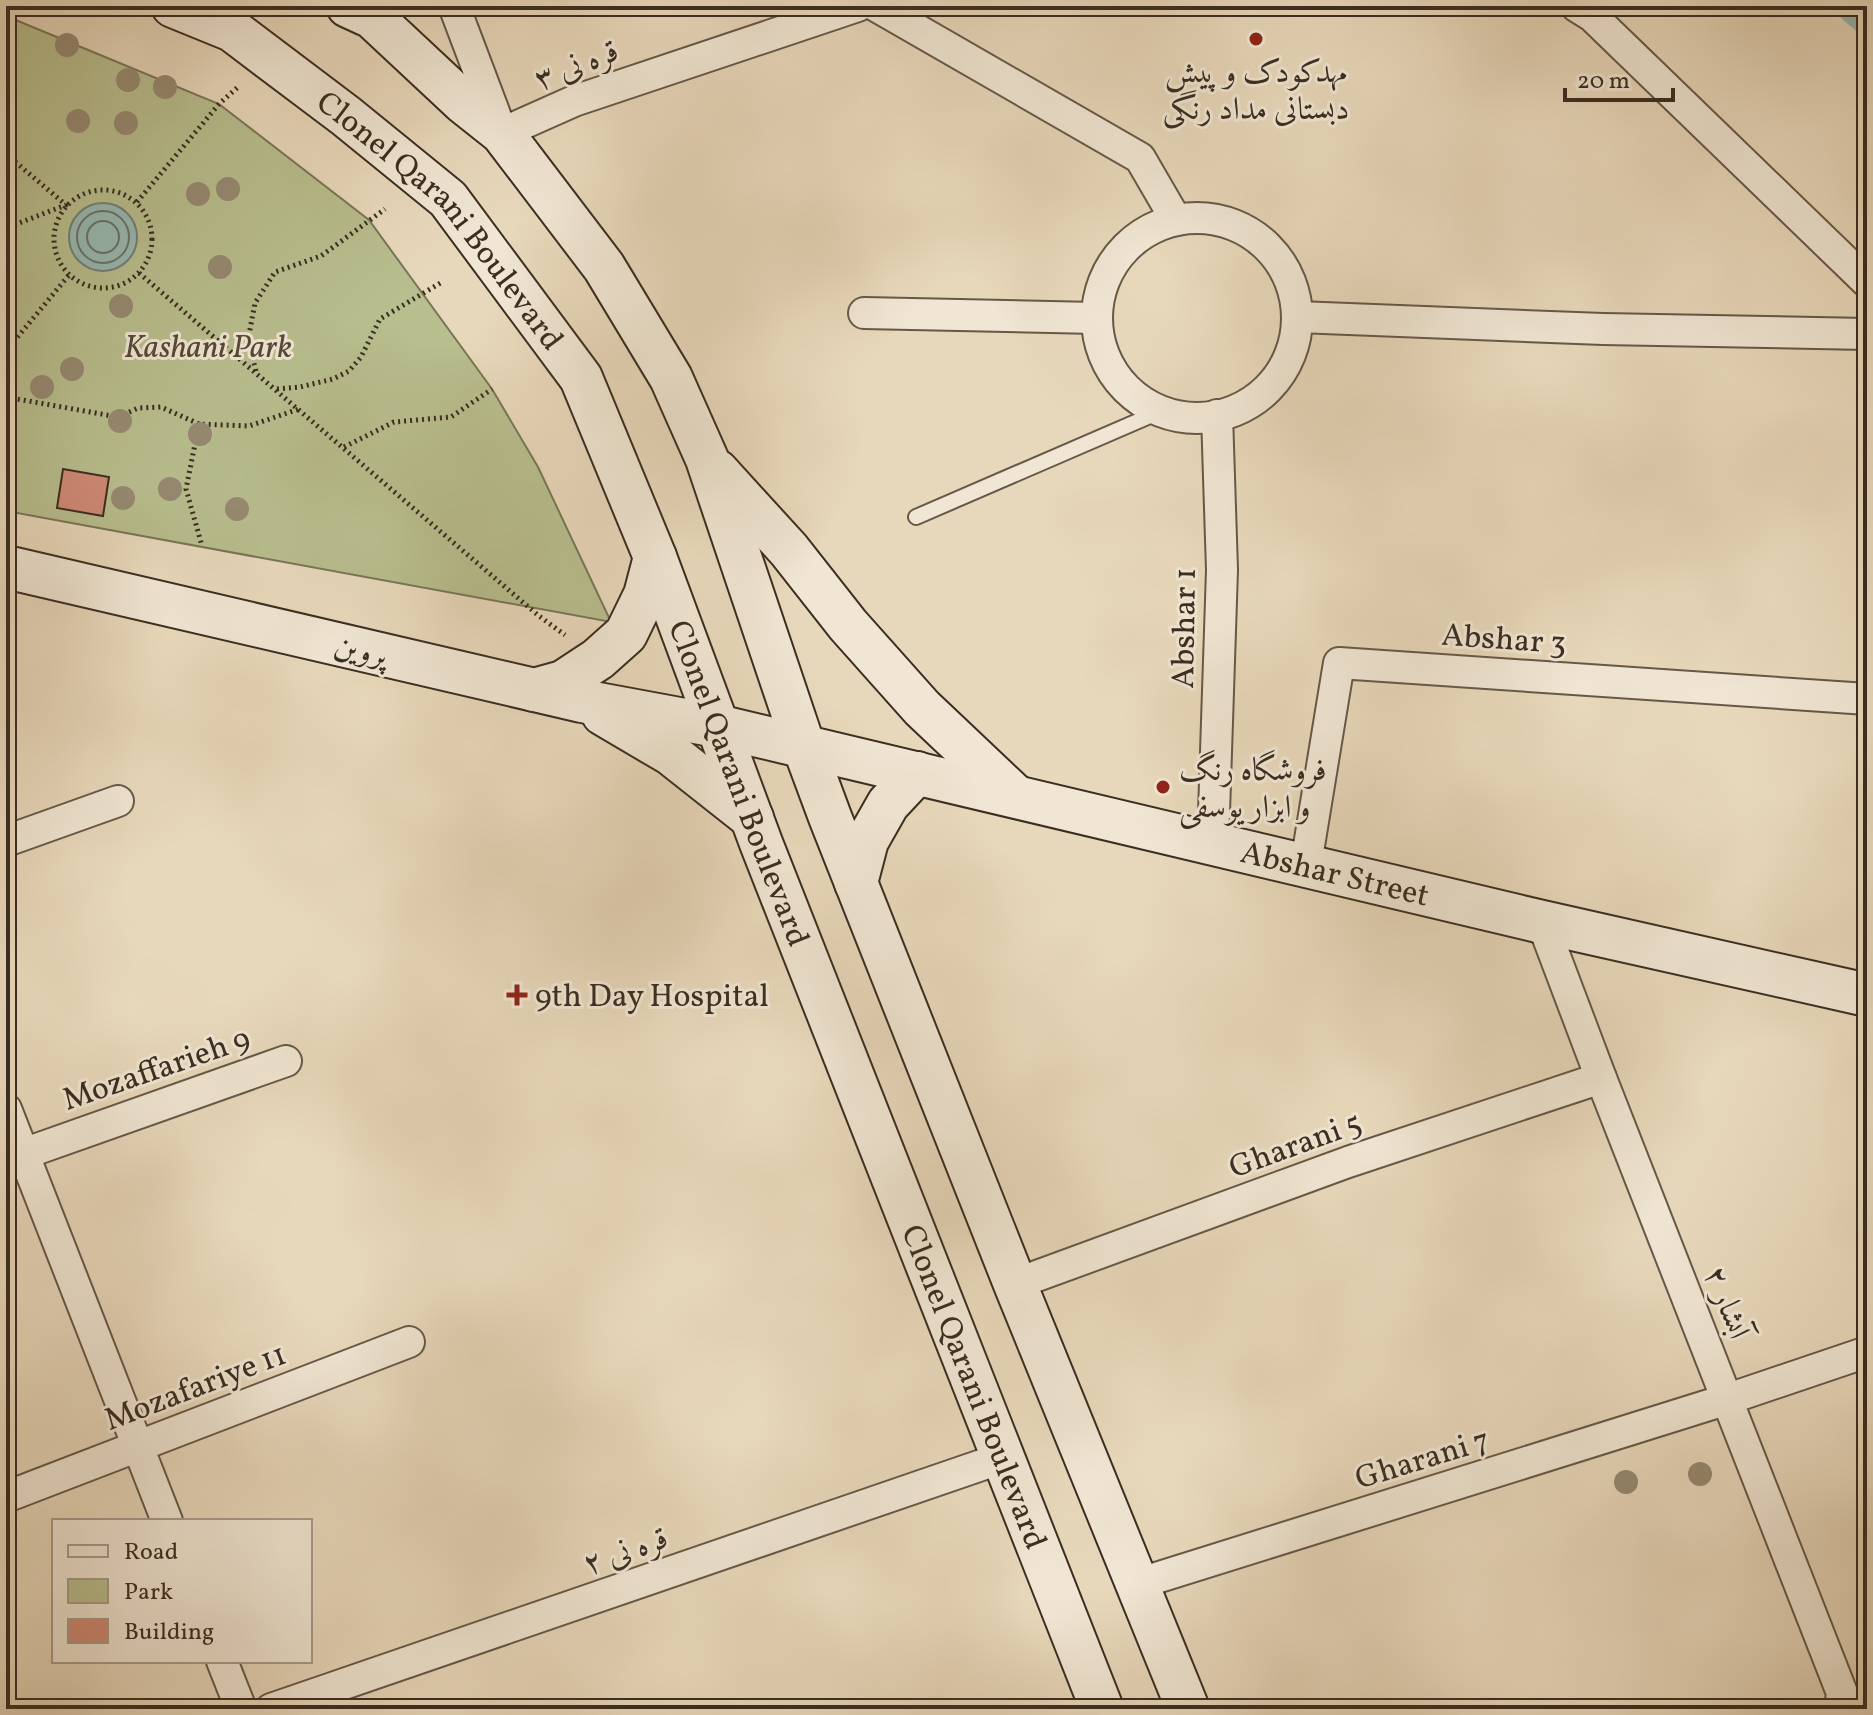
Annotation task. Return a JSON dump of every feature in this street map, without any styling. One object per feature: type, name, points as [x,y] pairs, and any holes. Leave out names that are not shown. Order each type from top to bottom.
[{"type":"main road","name":"Clonel Qarani Boulevard","points":[[173,6],[232,30],[346,116],[448,199],[581,378],[655,557],[752,818],[1102,1709]]},
{"type":"main road","points":[[348,6],[372,17],[463,102],[502,133],[604,267],[671,378],[707,459],[804,747],[856,883],[1188,1709]]},
{"type":"main road","points":[[707,459],[789,550],[848,625],[922,708],[1016,796]]},
{"type":"main road","points":[[534,690],[563,682],[598,659],[626,634],[645,595],[655,557]]},
{"type":"main road","name":"پروین","points":[[6,567],[582,701],[717,726],[804,747]]},
{"type":"main road","points":[[582,701],[671,754],[752,818]]},
{"type":"main road","name":"Abshar Street","points":[[804,747],[1542,922],[1867,995]]},
{"type":"main road","points":[[856,883],[867,841],[888,804],[917,773]]},
{"type":"street","points":[[454,6],[502,133]]},
{"type":"street","name":"قره نی ۳","points":[[502,133],[574,101],[858,6]]},
{"type":"street","points":[[876,6],[1140,158],[1176,220]]},
{"type":"street","points":[[1576,6],[1604,27],[1867,282]]},
{"type":"street","points":[[1196,216],[1235,224],[1268,246],[1290,278],[1298,317],[1291,356],[1269,389],[1236,411],[1197,419],[1159,412],[1126,390],[1103,357],[1096,318],[1103,280],[1124,247],[1157,224],[1196,216]]},
{"type":"street","points":[[864,313],[1096,318]]},
{"type":"street","points":[[1298,317],[1603,329],[1867,334]]},
{"type":"street","name":"Abshar 1","points":[[1213,843],[1222,570],[1217,415]]},
{"type":"street","name":"Abshar 3","points":[[1306,864],[1339,663],[1867,699]]},
{"type":"street","points":[[6,841],[118,801]]},
{"type":"street","name":"آبشار ۲","points":[[1542,922],[1842,1693],[1840,1709]]},
{"type":"street","name":"Mozaffarieh 9","points":[[15,1157],[286,1061]]},
{"type":"street","name":"Gharani 5","points":[[1015,1284],[1348,1162],[1601,1078]]},
{"type":"street","points":[[6,1109],[15,1157],[166,1519]]},
{"type":"street","name":"Mozafariye 11","points":[[6,1497],[409,1342]]},
{"type":"street","name":"Gharani 7","points":[[1137,1584],[1728,1399],[1867,1352]]},
{"type":"street","name":"قره نی ۲","points":[[271,1709],[1002,1458]]},
{"type":"street","points":[[223,1663],[241,1709]]},
{"type":"lane","points":[[916,517],[1159,412]]},
{"type":"path","points":[[137,202],[219,104],[238,87]]},
{"type":"path","points":[[6,154],[66,205]]},
{"type":"path","points":[[6,228],[66,205],[82,194],[101,189],[120,192],[137,202],[149,218],[153,237],[150,256],[139,273],[123,284],[105,288],[86,285],[69,275],[58,259],[54,241],[57,222],[66,205]]},
{"type":"path","points":[[256,373],[248,340],[255,303],[275,272],[321,256],[385,209]]},
{"type":"path","points":[[139,273],[539,616],[598,659]]},
{"type":"path","points":[[6,351],[69,275]]},
{"type":"path","points":[[276,389],[333,379],[349,371],[361,357],[380,319],[442,282]]},
{"type":"path","points":[[344,447],[394,422],[451,417],[492,389]]},
{"type":"path","points":[[6,397],[118,417],[138,408],[161,407],[199,424],[249,426],[299,409]]},
{"type":"path","points":[[199,424],[186,489],[202,546]]},
{"type":"green space","name":"Kashani Park","points":[[6,16],[219,104],[369,220],[492,389],[538,467],[611,622],[6,511]]},
{"type":"water","points":[[103,203],[127,213],[137,237],[127,261],[103,271],[79,261],[69,237],[79,213]]},
{"type":"building","points":[[63,469],[109,477],[103,516],[57,508]]},
{"type":"waterway","points":[[1856,6],[1867,15]]},
{"type":"place","name":"مهدکودک و پیش دبستانی مداد رنگی","points":[[1256,39]]},
{"type":"place","name":"فروشگاه رنگ و ابزار یوسفی","points":[[1163,787]]},
{"type":"place","name":"9th Day Hospital","points":[[517,995]]}]
